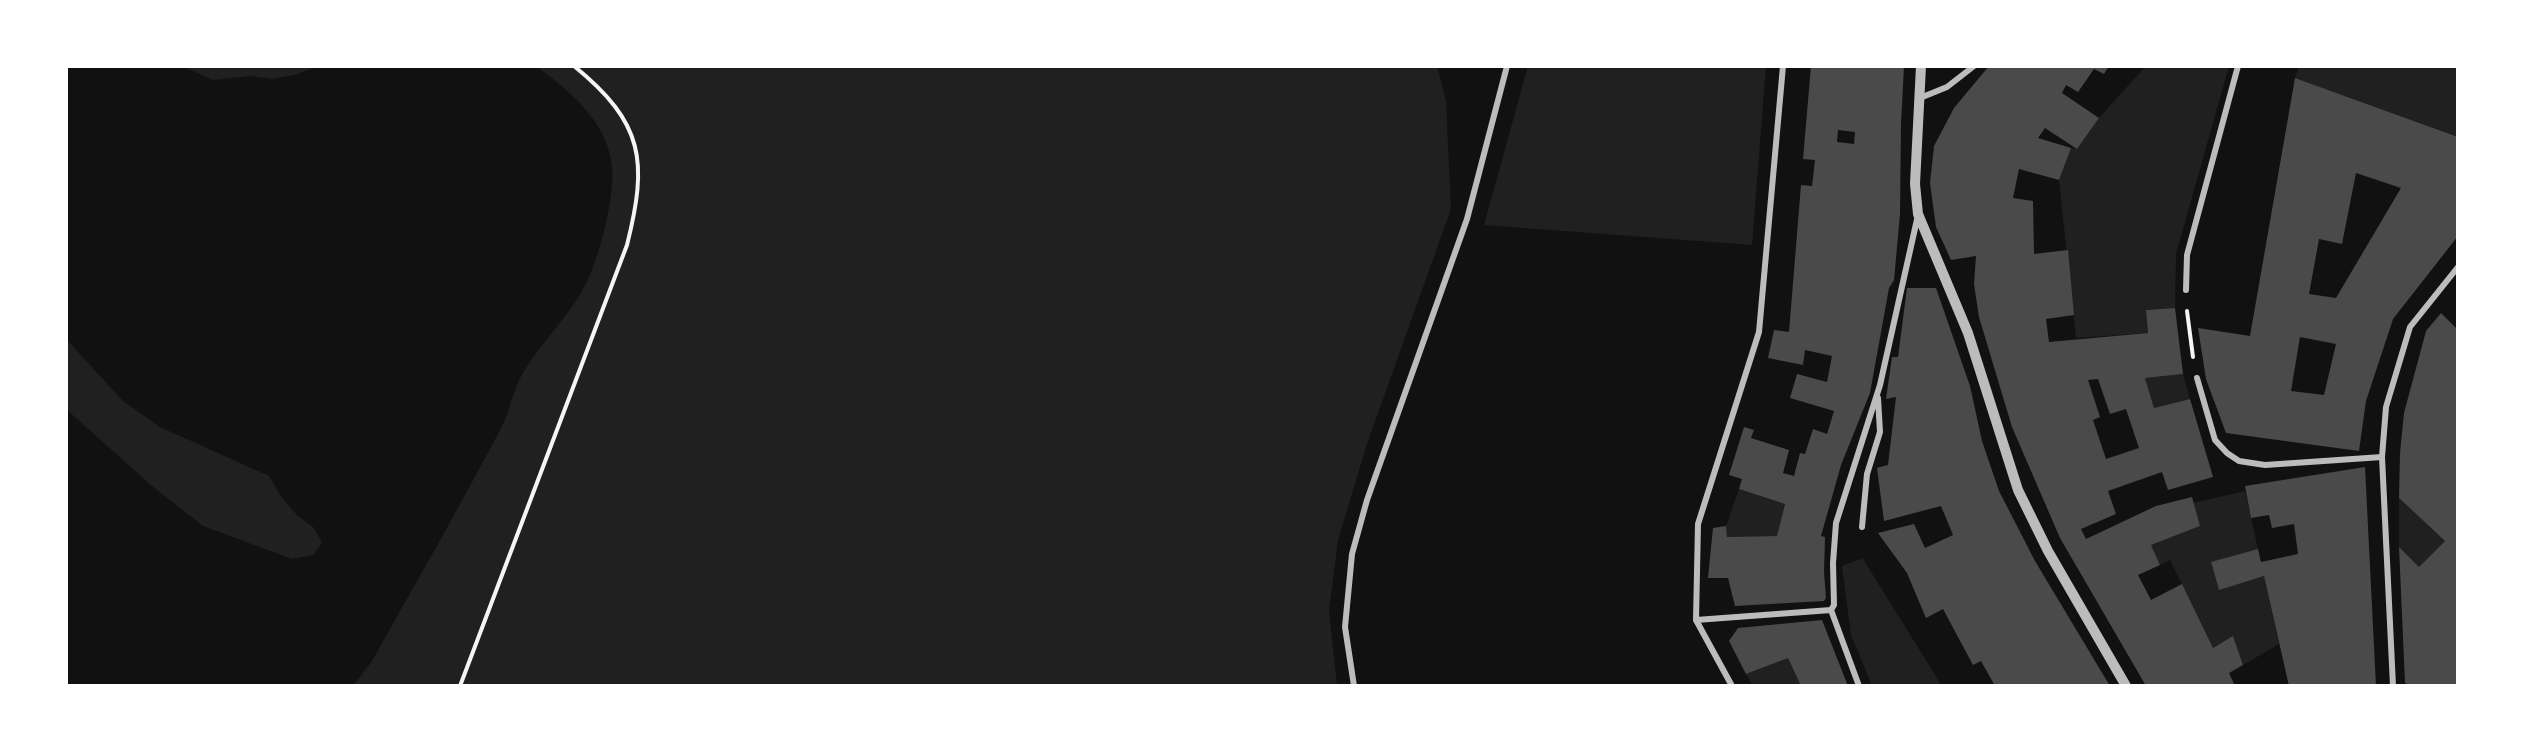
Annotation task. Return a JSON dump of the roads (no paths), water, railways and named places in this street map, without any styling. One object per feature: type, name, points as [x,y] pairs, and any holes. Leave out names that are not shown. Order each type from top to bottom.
[{"type":"street","points":[[1354,686],[1345,627],[1352,554],[1367,500],[1467,219],[1507,66]]},
{"type":"street","points":[[1732,686],[1696,620],[1698,525],[1759,332],[1783,66]]},
{"type":"street","points":[[1921,66],[1915,184],[1918,214],[1968,333],[2018,490],[2048,551],[2126,686]]},
{"type":"street","points":[[1920,98],[1953,83],[1974,66]]},
{"type":"street","points":[[2186,290],[2187,255],[2238,66]]},
{"type":"street","points":[[1859,686],[1831,610],[1835,599],[1833,563],[1836,523],[1877,395],[1918,214]]},
{"type":"street","points":[[2393,686],[2382,457],[2386,407],[2410,327],[2458,267]]},
{"type":"street","points":[[2197,378],[2215,440],[2227,453],[2240,461],[2265,465],[2382,457]]},
{"type":"street","points":[[1862,527],[1867,474],[1880,432],[1877,395]]},
{"type":"street","points":[[1696,620],[1831,610]]}]
